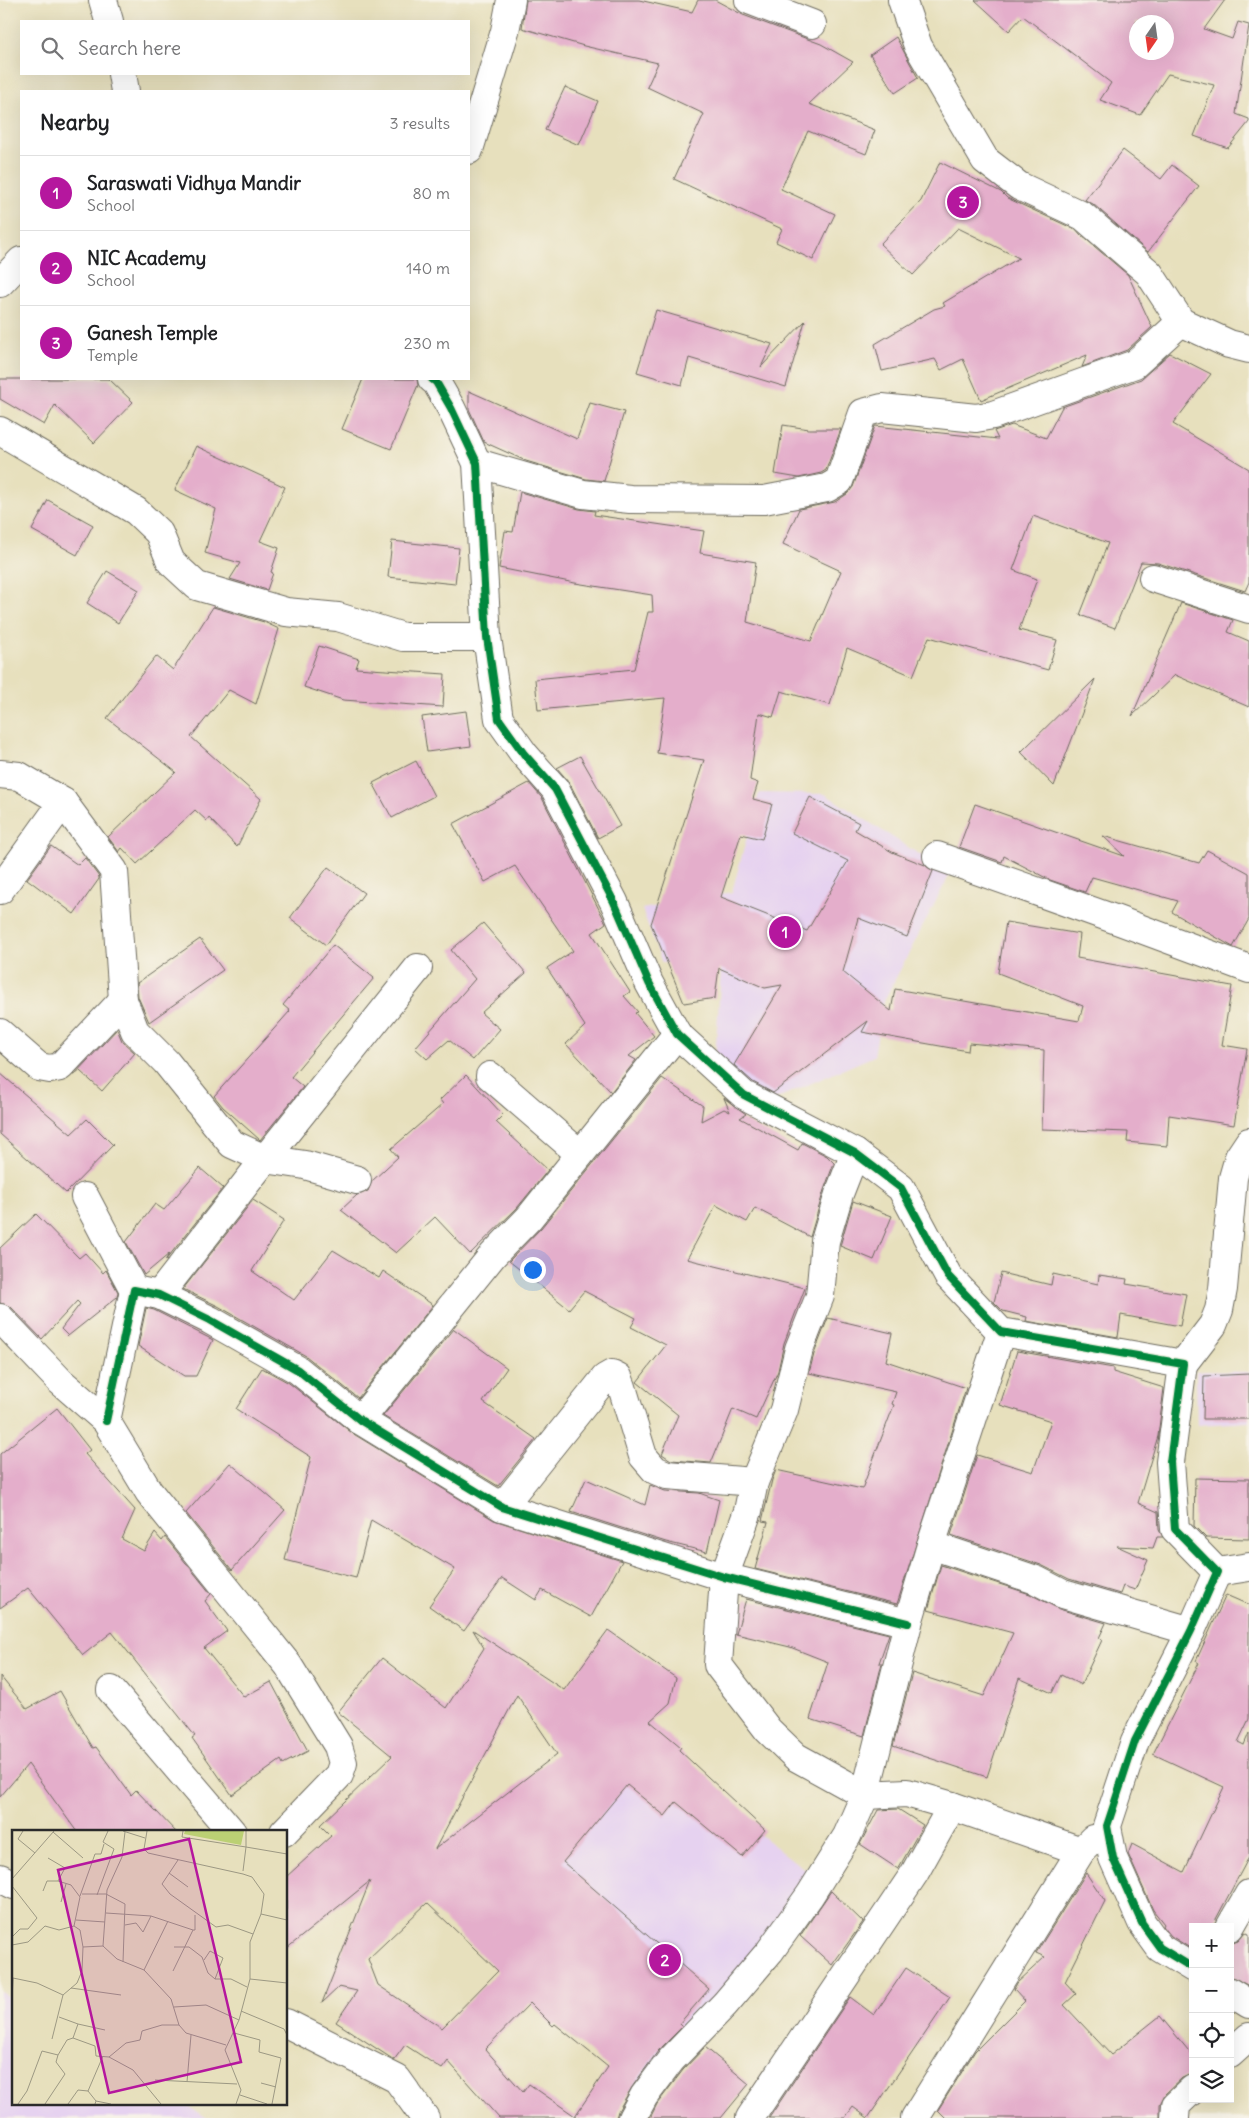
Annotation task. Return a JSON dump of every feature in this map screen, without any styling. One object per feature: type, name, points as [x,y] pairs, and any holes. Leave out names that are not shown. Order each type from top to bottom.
[{"type":"street","points":[[103,0],[109,20]]},
{"type":"street","points":[[470,147],[505,31],[511,0]]},
{"type":"street","points":[[749,0],[812,24]]},
{"type":"street","points":[[902,0],[918,46],[985,160],[1020,186],[1083,216],[1149,273],[1181,322],[1239,346],[1249,326]]},
{"type":"street","points":[[122,75],[125,90]]},
{"type":"street","points":[[0,284],[20,262]]},
{"type":"street","points":[[477,463],[583,494],[630,498],[764,500],[827,488],[839,481],[863,413],[882,408],[976,418],[993,415],[1135,364],[1181,322]]},
{"type":"street","points":[[433,380],[451,408],[477,463],[487,637],[499,719],[524,754],[555,789],[614,902],[649,983],[677,1034],[744,1096],[855,1153],[901,1188],[948,1276],[1001,1332],[1183,1364]]},
{"type":"street","points":[[0,431],[136,511],[159,533],[171,562],[197,586],[286,612],[338,617],[403,637],[487,637]]},
{"type":"street","points":[[1153,578],[1249,609]]},
{"type":"street","points":[[0,774],[20,776],[63,802],[114,871],[123,1000],[135,1031],[166,1062],[232,1144],[265,1159],[305,1165],[357,1180]]},
{"type":"street","points":[[0,890],[63,802]]},
{"type":"street","points":[[937,856],[1249,969]]},
{"type":"street","points":[[106,1421],[147,1292],[265,1159],[418,968]]},
{"type":"street","points":[[0,1033],[39,1067],[50,1070],[60,1066],[123,1000]]},
{"type":"street","points":[[360,1420],[493,1254],[529,1218],[677,1034]]},
{"type":"street","points":[[490,1076],[580,1154]]},
{"type":"street","points":[[1216,1572],[1175,1529],[1170,1462],[1183,1364],[1213,1325],[1220,1310],[1233,1178],[1239,1157],[1249,1142]]},
{"type":"street","points":[[855,1153],[839,1194],[825,1241],[820,1296],[799,1349],[784,1410],[754,1482],[748,1511],[724,1577],[718,1665],[768,1730],[796,1757],[865,1795],[907,1793],[952,1806],[1081,1851]]},
{"type":"street","points":[[85,1197],[147,1292],[210,1320],[298,1370],[360,1420],[502,1507],[724,1577],[908,1623]]},
{"type":"street","points":[[0,1318],[60,1380],[106,1421],[149,1492],[288,1665],[338,1746],[343,1763],[339,1775],[286,1830]]},
{"type":"street","points":[[632,2118],[644,2096],[671,2060],[725,2004],[770,1952],[848,1836],[865,1795],[908,1623],[931,1545],[1001,1332]]},
{"type":"street","points":[[502,1507],[606,1378],[612,1374],[618,1378],[622,1386],[643,1456],[655,1470],[667,1475],[754,1482]]},
{"type":"street","points":[[931,1545],[1036,1580],[1063,1594],[1191,1631]]},
{"type":"street","points":[[1216,1572],[1249,1567]]},
{"type":"street","points":[[915,2118],[1081,1851],[1107,1826],[1135,1741],[1191,1631],[1216,1572]]},
{"type":"street","points":[[111,1690],[230,1830]]},
{"type":"street","points":[[750,2118],[914,1874],[952,1806]]},
{"type":"street","points":[[1107,1826],[1113,1858],[1142,1923],[1160,1948],[1189,1966]]},
{"type":"street","points":[[0,1878],[12,1884]]},
{"type":"street","points":[[1232,1923],[1249,1894]]},
{"type":"street","points":[[1234,1995],[1249,2004]]},
{"type":"street","points":[[288,2023],[397,2079],[424,2118]]},
{"type":"street","points":[[1234,2050],[1249,2036]]},
{"type":"street","points":[[1175,2118],[1176,2105],[1189,2093]]},
{"type":"shaded area","points":[[759,793],[825,794],[950,874],[884,1001],[874,1056],[766,1103],[715,1059],[722,954],[662,963],[642,909],[732,892]]},
{"type":"shaded area","points":[[1196,1371],[1249,1372],[1249,1422],[1197,1425]]},
{"type":"shaded area","points":[[650,1750],[812,1875],[644,2096],[608,2082],[646,2026],[520,1894]]},
{"type":"shaded area","points":[[0,1992],[12,1999],[12,2106],[187,2106],[207,2118],[0,2118]]},
{"type":"building","points":[[526,0],[639,0],[692,12],[698,0],[715,0],[743,15],[821,44],[853,62],[809,104],[875,130],[866,154],[808,131],[781,189],[835,214],[813,260],[776,242],[782,229],[674,179],[704,114],[647,87],[658,63],[584,46],[522,28]]},
{"type":"building","points":[[975,0],[1225,0],[1204,29],[1232,39],[1238,22],[1249,25],[1236,114],[1249,119],[1249,122],[1228,148],[1194,136],[1214,85],[1168,74],[1140,115],[1100,100],[1111,83],[1023,16],[1009,31]]},
{"type":"building","points":[[896,37],[918,78],[895,93],[870,55]]},
{"type":"building","points":[[565,87],[598,101],[579,145],[545,130]]},
{"type":"building","points":[[1123,150],[1161,179],[1172,165],[1199,186],[1148,252],[1093,204],[1085,200]]},
{"type":"building","points":[[940,162],[1001,192],[1007,198],[1074,229],[1128,275],[1152,327],[1127,350],[1082,367],[1087,355],[981,400],[963,359],[941,370],[935,359],[882,371],[875,344],[934,309],[945,306],[943,303],[1019,258],[958,228],[913,275],[880,244],[921,201]]},
{"type":"building","points":[[656,310],[772,344],[761,367],[805,321],[786,387],[689,358],[682,385],[637,372]]},
{"type":"building","points":[[1170,353],[1211,374],[1173,424],[1249,469],[1249,582],[1245,591],[1158,563],[1141,562],[1115,628],[1080,615],[1108,543],[1033,516],[1013,570],[1037,579],[1019,630],[1057,640],[1048,670],[929,637],[913,676],[847,648],[830,705],[781,691],[773,717],[759,713],[750,780],[758,783],[753,799],[772,804],[762,839],[741,834],[721,897],[807,931],[848,861],[792,833],[810,797],[859,823],[855,830],[892,852],[925,865],[933,871],[907,937],[858,918],[843,972],[891,1011],[895,989],[1079,1021],[1083,1006],[998,973],[1006,922],[1080,934],[1077,958],[1232,986],[1222,1045],[1247,1049],[1234,1125],[1169,1115],[1167,1146],[1127,1142],[1128,1132],[1042,1129],[1044,1050],[969,1043],[968,1051],[862,1032],[868,1021],[773,1093],[753,1082],[734,1065],[782,985],[765,988],[719,968],[715,998],[684,1003],[651,924],[704,760],[657,753],[665,698],[538,710],[535,679],[634,669],[648,612],[653,612],[652,595],[575,583],[499,568],[505,531],[513,532],[520,492],[579,509],[595,511],[594,515],[704,531],[700,553],[756,562],[747,622],[811,641],[841,571],[783,544],[799,509],[835,502],[847,494],[853,487],[875,426],[998,439],[994,431],[1012,425],[1046,438],[1062,407],[1141,379]]},
{"type":"building","points":[[0,379],[110,380],[133,402],[94,443],[55,405],[44,425],[0,399]]},
{"type":"building","points":[[363,380],[417,380],[418,385],[391,449],[342,429]]},
{"type":"building","points":[[469,391],[577,439],[590,403],[624,412],[604,481],[586,479],[526,461],[484,442],[469,409]]},
{"type":"building","points":[[783,425],[809,429],[841,429],[826,470],[799,478],[775,474]]},
{"type":"building","points":[[196,446],[285,487],[260,541],[279,548],[267,590],[230,579],[240,563],[205,553],[216,509],[175,490]]},
{"type":"building","points":[[48,500],[93,525],[77,555],[32,530]]},
{"type":"building","points":[[392,541],[459,548],[455,584],[388,577]]},
{"type":"building","points":[[107,571],[139,590],[118,623],[87,603]]},
{"type":"building","points":[[1181,603],[1233,620],[1228,632],[1249,641],[1249,707],[1175,675],[1132,716]]},
{"type":"building","points":[[213,607],[264,622],[279,629],[256,704],[229,690],[191,737],[261,799],[237,847],[209,818],[207,821],[195,810],[137,864],[122,848],[119,852],[108,837],[176,772],[107,718],[156,656],[173,670]]},
{"type":"building","points":[[319,646],[359,659],[356,668],[445,674],[443,707],[343,700],[304,687]]},
{"type":"building","points":[[1095,679],[1054,786],[1021,752]]},
{"type":"building","points":[[466,711],[471,746],[427,752],[422,717]]},
{"type":"building","points":[[580,756],[620,826],[598,838],[569,782],[557,768]]},
{"type":"building","points":[[416,761],[434,796],[392,818],[373,783]]},
{"type":"building","points":[[529,783],[542,798],[606,923],[592,933],[630,992],[624,996],[638,1012],[635,1013],[654,1036],[629,1056],[636,1060],[611,1092],[566,1044],[585,1026],[547,968],[573,951],[515,866],[485,882],[453,824]]},
{"type":"building","points":[[975,804],[1124,856],[1103,836],[1199,863],[1207,850],[1249,873],[1249,919],[1233,947],[1172,912],[1178,901],[1092,877],[1085,892],[1050,880],[1004,856],[1002,862],[959,847]]},
{"type":"building","points":[[51,846],[78,865],[85,858],[99,877],[74,914],[27,879]]},
{"type":"building","points":[[328,867],[364,893],[326,945],[290,918]]},
{"type":"building","points":[[483,923],[526,973],[481,1013],[500,1029],[473,1060],[449,1040],[427,1059],[415,1048],[475,979],[451,950]]},
{"type":"building","points":[[200,939],[223,970],[149,1022],[138,997],[137,983]]},
{"type":"building","points":[[333,945],[374,978],[291,1077],[303,1087],[260,1140],[223,1107],[214,1096],[290,1011],[283,1005]]},
{"type":"building","points":[[117,1029],[122,1041],[135,1053],[102,1091],[80,1071],[73,1076]]},
{"type":"building","points":[[0,1073],[71,1134],[87,1119],[113,1145],[66,1193],[0,1134]]},
{"type":"building","points":[[466,1075],[503,1115],[496,1122],[548,1170],[517,1208],[470,1254],[435,1217],[396,1253],[341,1210],[357,1195],[368,1191],[372,1181],[398,1157],[391,1149],[443,1104],[440,1100]]},
{"type":"building","points":[[662,1078],[703,1106],[701,1121],[724,1109],[730,1112],[724,1098],[746,1114],[740,1118],[798,1150],[802,1143],[827,1156],[834,1163],[810,1237],[755,1208],[747,1222],[716,1205],[687,1259],[805,1288],[784,1343],[778,1371],[756,1419],[733,1409],[711,1463],[671,1460],[662,1454],[678,1415],[637,1382],[666,1345],[631,1327],[636,1318],[584,1291],[569,1309],[509,1261],[541,1228]]},
{"type":"building","points":[[200,1168],[223,1188],[165,1261],[169,1254],[144,1275],[126,1242],[155,1204],[164,1210]]},
{"type":"building","points":[[253,1200],[284,1220],[252,1271],[294,1300],[333,1250],[379,1278],[383,1271],[433,1305],[358,1398],[306,1356],[218,1306],[183,1289]]},
{"type":"building","points":[[853,1201],[892,1216],[874,1260],[840,1246]]},
{"type":"building","points":[[36,1214],[79,1258],[85,1253],[103,1273],[106,1270],[118,1292],[117,1297],[68,1336],[61,1329],[80,1304],[77,1301],[42,1339],[11,1307],[0,1303],[0,1248]]},
{"type":"building","points":[[1001,1273],[1051,1285],[1053,1274],[1098,1284],[1099,1275],[1127,1279],[1126,1284],[1186,1294],[1180,1326],[1121,1315],[1118,1337],[1026,1321],[1027,1317],[1003,1311],[994,1302]]},
{"type":"building","points":[[146,1308],[154,1310],[213,1340],[196,1376],[184,1376],[138,1346]]},
{"type":"building","points":[[828,1318],[892,1333],[886,1361],[966,1388],[897,1604],[755,1569],[768,1522],[762,1521],[776,1470],[862,1489],[894,1405],[892,1404],[896,1392],[809,1373]]},
{"type":"building","points":[[454,1329],[507,1368],[483,1402],[536,1439],[498,1486],[383,1416]]},
{"type":"building","points":[[1017,1351],[1113,1368],[1113,1372],[1164,1388],[1158,1436],[1138,1503],[1158,1512],[1159,1530],[1163,1537],[1157,1537],[1153,1548],[1117,1546],[1148,1560],[1135,1590],[1123,1586],[1120,1594],[1069,1579],[1041,1565],[951,1535],[977,1455],[1033,1472],[1051,1421],[1000,1405]]},
{"type":"building","points":[[262,1368],[289,1383],[352,1433],[494,1520],[622,1561],[591,1617],[542,1590],[536,1600],[502,1578],[464,1631],[429,1606],[455,1569],[371,1520],[356,1578],[285,1560],[311,1457],[236,1409]]},
{"type":"building","points":[[1249,1374],[1249,1419],[1203,1419],[1204,1376]]},
{"type":"building","points":[[57,1408],[90,1450],[85,1454],[135,1510],[122,1539],[144,1551],[155,1533],[162,1541],[165,1537],[211,1594],[205,1601],[227,1631],[204,1648],[244,1697],[271,1682],[308,1751],[283,1764],[281,1760],[232,1795],[192,1738],[195,1736],[112,1632],[83,1655],[28,1588],[0,1608],[0,1454]]},
{"type":"building","points":[[230,1463],[285,1510],[232,1570],[186,1513]]},
{"type":"building","points":[[1195,1478],[1249,1479],[1249,1539],[1206,1538],[1194,1526]]},
{"type":"building","points":[[586,1479],[645,1505],[650,1485],[665,1491],[699,1493],[719,1500],[707,1552],[666,1542],[571,1512]]},
{"type":"building","points":[[941,1565],[1030,1594],[1059,1609],[1106,1623],[1099,1638],[1102,1640],[1081,1685],[1061,1675],[1052,1693],[1019,1678],[987,1777],[893,1746],[912,1673],[984,1696],[1013,1633],[928,1610]]},
{"type":"building","points":[[1226,1595],[1249,1605],[1249,1719],[1238,1742],[1244,1745],[1249,1733],[1249,1857],[1215,1923],[1189,1923],[1189,1947],[1171,1936],[1163,1926],[1164,1924],[1153,1910],[1128,1854],[1132,1844],[1184,1872],[1224,1787],[1153,1754],[1199,1663],[1196,1661]]},
{"type":"building","points":[[746,1599],[889,1634],[879,1663],[882,1663],[864,1736],[810,1719],[828,1662],[790,1647],[736,1634]]},
{"type":"building","points":[[473,1630],[564,1690],[608,1630],[676,1678],[670,1703],[650,1721],[681,1747],[679,1750],[765,1830],[742,1857],[676,1802],[665,1816],[627,1785],[563,1862],[709,1989],[679,2024],[682,2027],[658,2051],[632,2087],[616,2118],[499,2118],[448,2061],[442,2069],[405,2045],[394,2060],[336,2022],[357,1991],[339,1987],[322,2003],[370,1881],[288,1947],[288,1875],[331,1836],[320,1825],[392,1756],[338,1712],[382,1658],[446,1708],[484,1648]],"holes":[[[517,1695],[557,1754],[435,1849]],[[427,1903],[498,1971],[442,2028],[378,1985],[368,1959]],[[530,2003],[553,2026],[555,2024],[608,2067],[575,2116],[529,2084],[523,2092],[485,2049]]]},
{"type":"building","points":[[0,1676],[27,1709],[60,1691],[93,1748],[96,1747],[131,1795],[136,1790],[174,1830],[76,1830],[28,1764],[0,1797]]},
{"type":"building","points":[[898,1809],[923,1825],[898,1869],[860,1844],[878,1810]]},
{"type":"building","points":[[1086,1873],[1105,1901],[1065,1982],[1076,1994],[1064,2005],[1111,2055],[1160,2016],[1189,2051],[1189,2075],[1182,2078],[1165,2094],[1160,2104],[1160,2118],[946,2118],[938,2110],[975,2051],[1025,2001],[1014,1989],[1017,1983],[1045,1957],[1036,1953]]},
{"type":"building","points":[[831,1891],[863,1922],[832,1965],[800,1936]]},
{"type":"building","points":[[1245,1932],[1249,1934],[1249,1986],[1234,1978],[1234,1942]]},
{"type":"building","points":[[906,1968],[950,1997],[868,2118],[853,2107],[845,2118],[769,2118],[850,1997],[874,2015]]},
{"type":"building","points":[[705,2047],[749,2084],[721,2118],[650,2118],[657,2104],[683,2070]]},
{"type":"cycle path","points":[[433,380],[451,408],[477,463],[487,637],[499,719],[524,754],[555,789],[614,902],[649,983],[677,1034],[744,1095],[855,1153],[901,1188],[948,1276],[1001,1332],[1183,1364],[1170,1462],[1175,1529],[1217,1572],[1191,1631],[1135,1741],[1107,1826],[1113,1858],[1142,1923],[1160,1948],[1189,1966]]},
{"type":"cycle path","points":[[106,1421],[134,1290],[159,1295],[210,1320],[298,1370],[360,1420],[502,1507],[724,1577],[908,1623]]},
{"type":"place","name":"Ganesh Temple","points":[[963,202]]},
{"type":"place","name":"Saraswati Vidhya Mandir","points":[[785,932]]},
{"type":"place","name":"NIC Academy","points":[[665,1960]]}]
